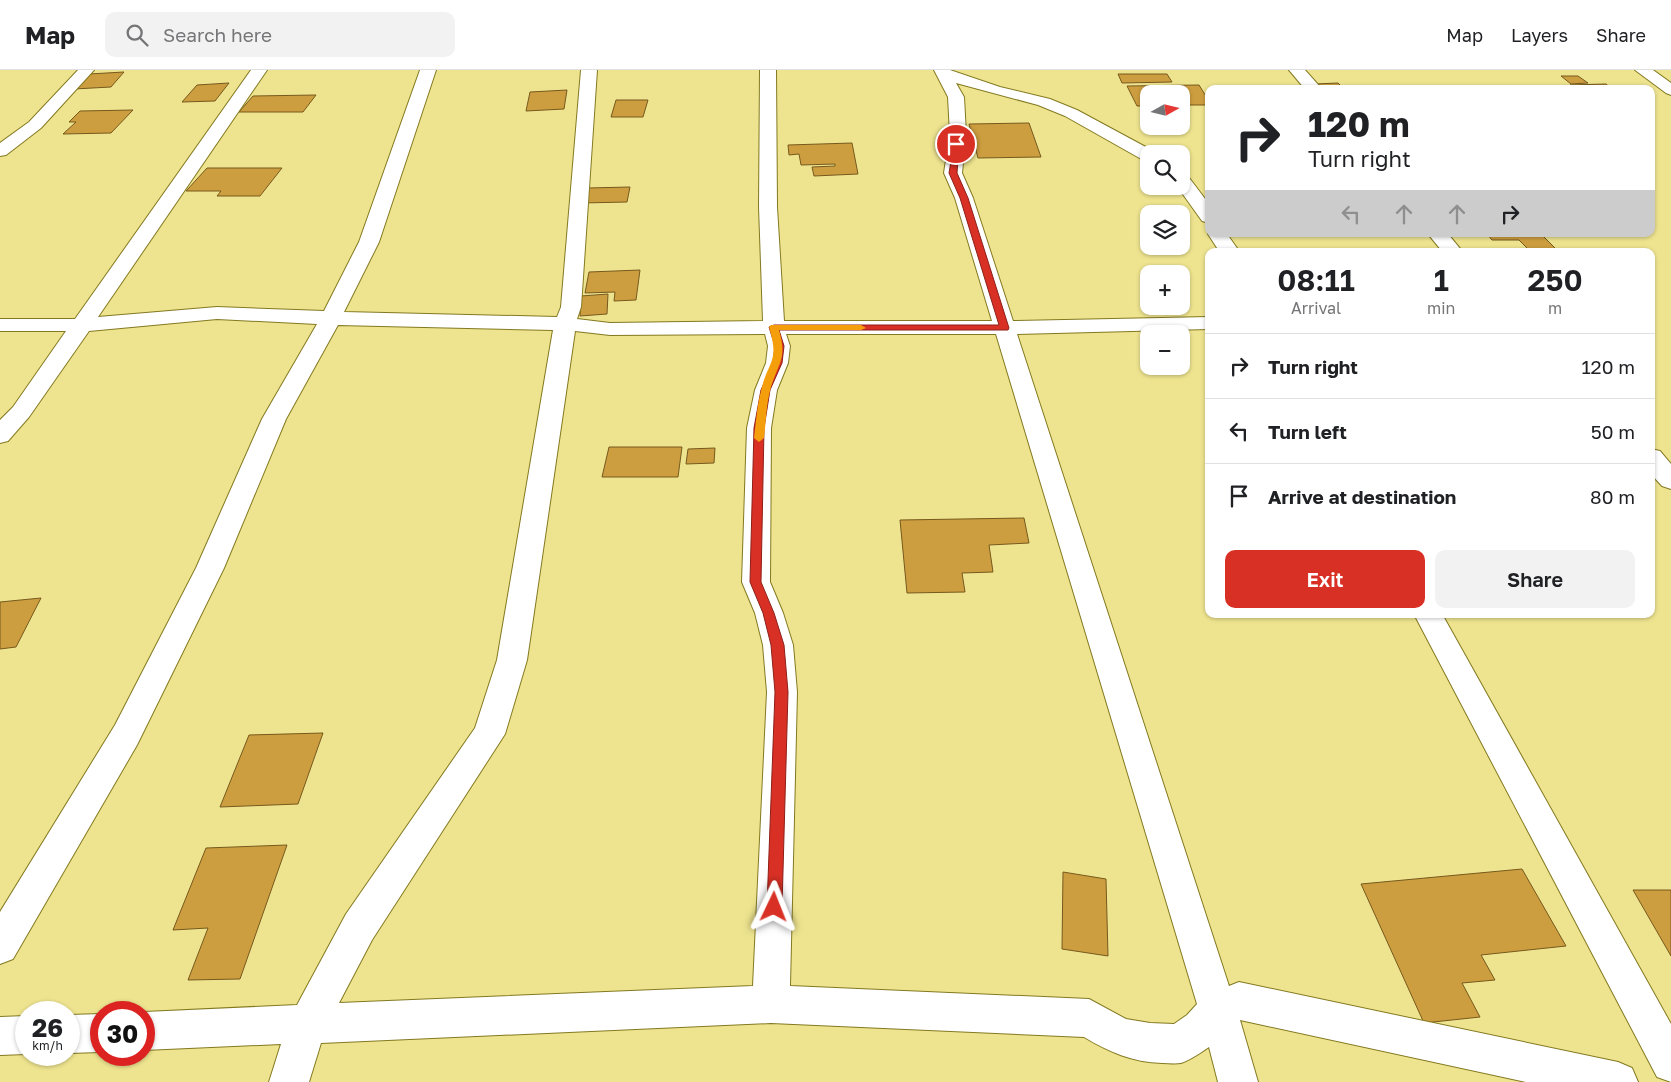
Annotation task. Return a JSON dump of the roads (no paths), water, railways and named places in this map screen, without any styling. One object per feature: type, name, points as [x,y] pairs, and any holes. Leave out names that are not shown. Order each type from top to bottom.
[{"type":"street","points":[[0,151],[36,124],[86,70]]},
{"type":"street","points":[[0,435],[21,412],[259,70]]},
{"type":"street","points":[[0,946],[126,735],[210,568],[274,419],[314,350],[369,242],[428,70]]},
{"type":"street","points":[[289,1082],[307,1025],[359,927],[489,734],[512,660],[565,324],[571,307],[589,70]]},
{"type":"street","points":[[768,70],[768,207],[774,327],[779,346],[777,363],[766,390],[759,428],[756,582],[778,645],[782,692],[771,1004]]},
{"type":"street","points":[[1297,70],[1310,85]]},
{"type":"street","points":[[1643,70],[1671,90]]},
{"type":"street","points":[[944,73],[995,90],[1044,102],[1071,113],[1140,151]]},
{"type":"street","points":[[944,73],[956,97],[958,114],[958,134],[953,173],[964,198],[1005,328],[1218,1009],[1238,1082]]},
{"type":"street","points":[[1190,191],[1205,212]]},
{"type":"street","points":[[1220,237],[1227,248]]},
{"type":"street","points":[[1440,237],[1450,248]]},
{"type":"street","points":[[0,325],[81,325],[217,313],[565,324],[610,329],[774,327],[1005,328],[1205,322]]},
{"type":"street","points":[[1655,462],[1671,480]]},
{"type":"street","points":[[1430,618],[1671,1063]]},
{"type":"street","points":[[155,1031],[771,1004],[1089,1018],[1120,1037],[1150,1043],[1179,1044],[1201,1029],[1218,1009],[1238,1001],[1618,1082]]},
{"type":"street","points":[[0,1036],[15,1035]]}]
